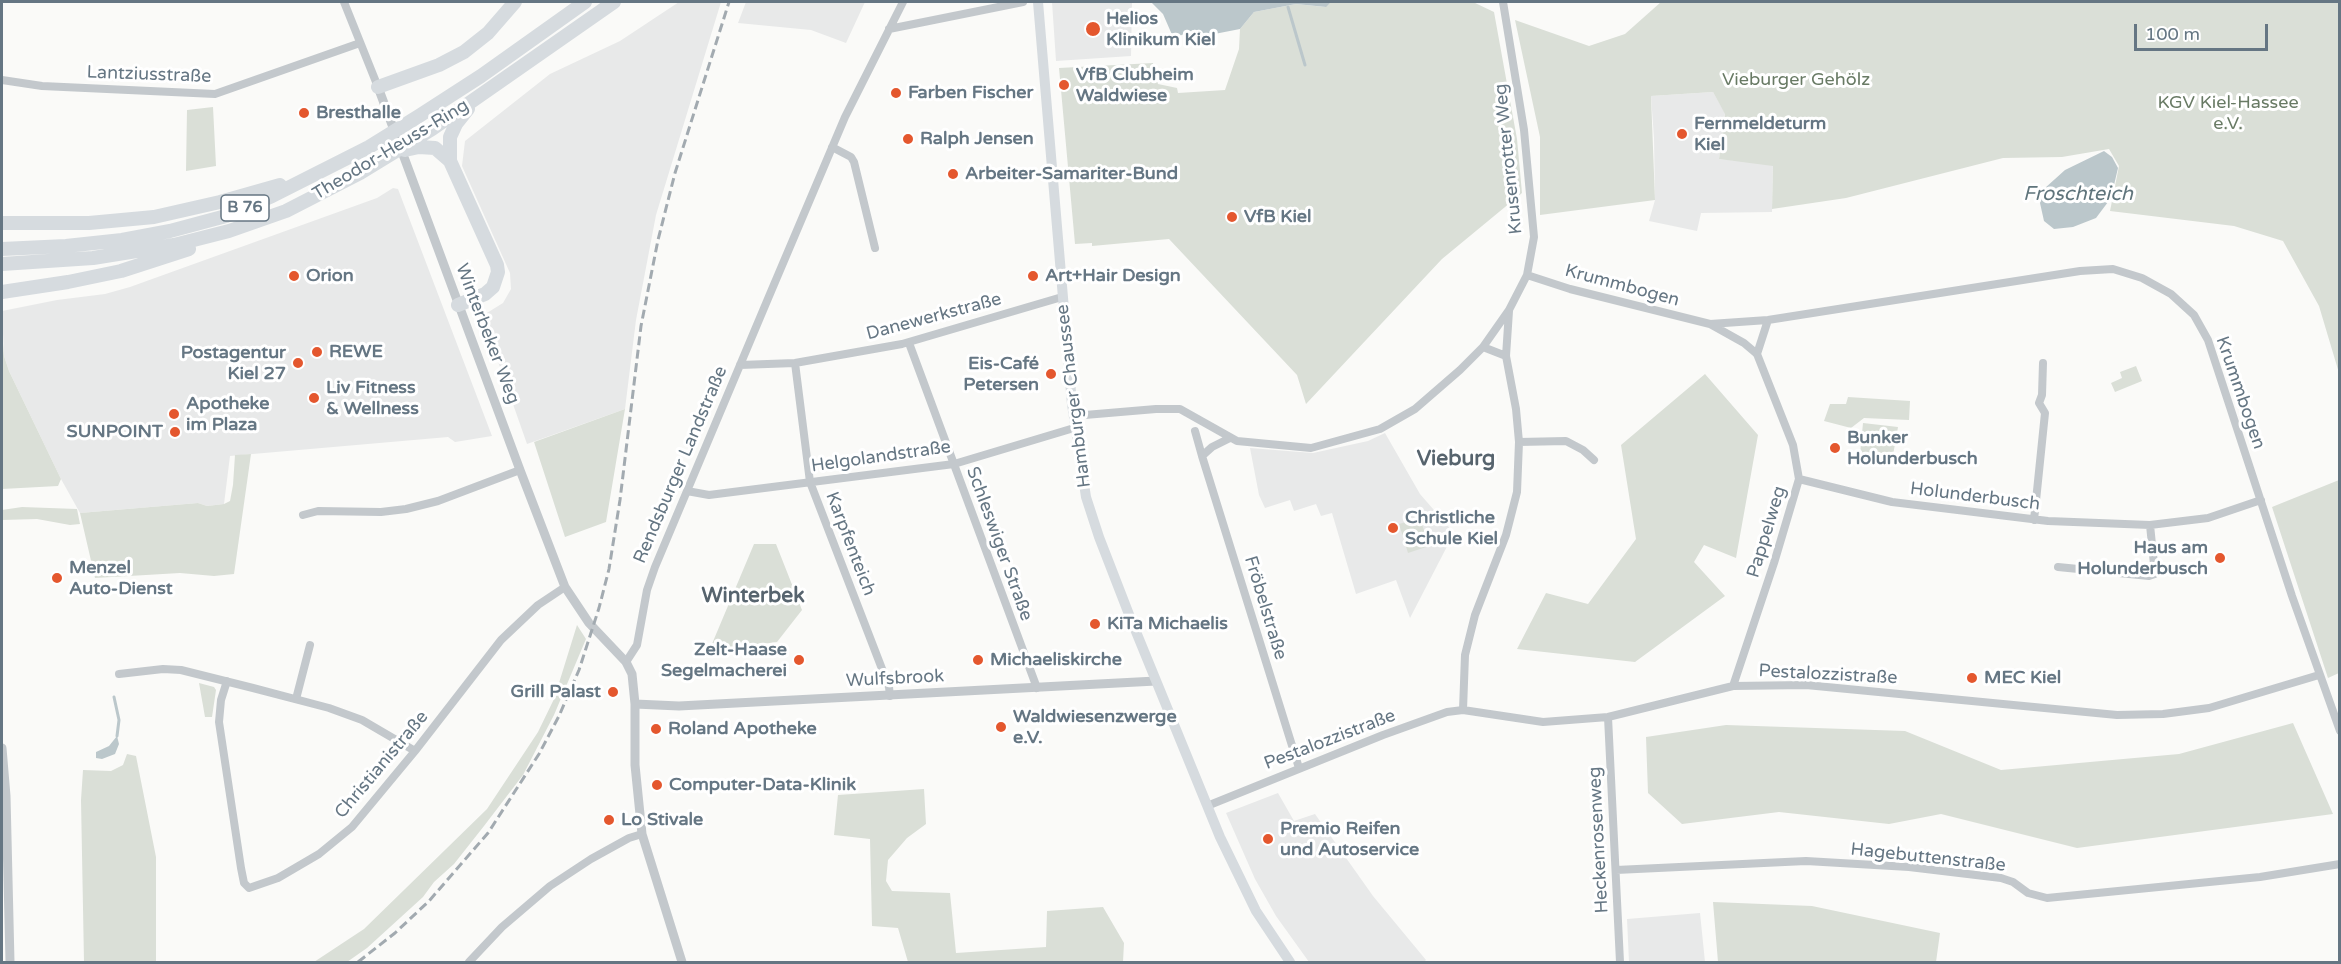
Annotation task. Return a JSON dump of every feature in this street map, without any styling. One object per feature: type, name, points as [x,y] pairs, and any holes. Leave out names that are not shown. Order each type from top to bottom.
[{"type":"highway","points":[[378,87],[453,59],[488,33],[515,2]]},
{"type":"highway","points":[[540,35],[569,2]]},
{"type":"highway","name":"Theodor-Heuss-Ring","points":[[2,249],[122,240],[198,225],[263,200],[369,147],[540,35],[585,2]]},
{"type":"highway","name":"Theodor-Heuss-Ring","points":[[2,264],[112,256],[182,243],[229,231],[286,211],[392,154],[480,96],[614,2]]},
{"type":"highway","name":"B 76","points":[[458,305],[485,294],[492,287],[498,272],[450,161],[449,143],[452,131],[480,96]]},
{"type":"highway","name":"B 76","points":[[392,154],[419,147],[430,147],[439,151],[450,161]]},
{"type":"highway","name":"B 76","points":[[2,223],[89,224],[154,217],[220,202],[316,175]]},
{"type":"highway","name":"B 76","points":[[2,292],[122,272],[174,255],[229,231]]},
{"type":"main road","name":"Hamburger Chaussee","points":[[1038,2],[1074,422],[1080,467],[1092,516],[1207,806],[1256,911],[1290,963]]},
{"type":"street","name":"Winterbeker Weg","points":[[344,2],[565,587],[601,638],[626,662]]},
{"type":"street","name":"Rendsburger Landstraße","points":[[626,662],[637,645],[647,590],[687,491],[832,147],[903,2]]},
{"type":"street","points":[[889,29],[1023,2]]},
{"type":"street","name":"Krusenrotter Weg","points":[[1230,438],[1248,443],[1311,448],[1376,432],[1415,409],[1446,383],[1483,347],[1509,310],[1527,275],[1534,237],[1524,130],[1503,2]]},
{"type":"street","name":"Lantziusstraße","points":[[2,80],[52,86],[214,94],[360,43]]},
{"type":"street","points":[[832,147],[854,162],[875,248]]},
{"type":"street","name":"Krummbogen","points":[[1710,324],[1768,320],[2080,271],[2113,269],[2142,278],[2171,294],[2194,315],[2208,340],[2319,675],[2340,731]]},
{"type":"street","name":"Krummbogen","points":[[1527,275],[1570,289],[1710,324],[1757,354]]},
{"type":"street","name":"Danewerkstraße","points":[[740,365],[795,363],[909,343],[1062,297]]},
{"type":"street","name":"Krusenrotter Weg","points":[[1463,710],[1465,656],[1475,615],[1509,524],[1517,492],[1519,442],[1516,409],[1506,356],[1509,310]]},
{"type":"street","points":[[1757,354],[1768,320]]},
{"type":"street","name":"Schleswiger Straße","points":[[909,343],[1037,688]]},
{"type":"street","points":[[1483,347],[1506,356]]},
{"type":"street","name":"Pappelweg","points":[[1733,686],[1799,479],[1793,445],[1757,354]]},
{"type":"street","name":"Karpfenteich","points":[[795,363],[810,482],[889,687],[890,696]]},
{"type":"street","points":[[2034,520],[2045,413],[2039,403],[2042,395],[2043,363]]},
{"type":"street","name":"Helgolandstraße","points":[[687,491],[709,495],[954,464],[1074,422],[1156,409],[1180,410],[1191,414],[1230,438]]},
{"type":"street","name":"Fröbelstraße","points":[[1195,431],[1299,768]]},
{"type":"street","points":[[1202,456],[1212,447],[1230,438]]},
{"type":"street","points":[[1519,442],[1566,441],[1583,450],[1594,460]]},
{"type":"street","points":[[303,515],[318,512],[381,512],[406,509],[438,501],[520,470]]},
{"type":"street","name":"Holunderbusch","points":[[1799,479],[1892,502],[2034,520],[2150,525],[2208,518],[2261,500]]},
{"type":"street","points":[[2058,567],[2150,576],[2155,574],[2150,525]]},
{"type":"street","name":"Christianistraße","points":[[227,681],[219,711],[219,722],[236,841],[244,883],[249,888],[278,878],[319,854],[352,827],[415,751],[501,640],[538,605],[565,587]]},
{"type":"street","points":[[296,699],[310,645]]},
{"type":"street","points":[[626,662],[632,674],[635,704],[634,765],[642,834],[682,963]]},
{"type":"street","points":[[119,674],[163,669],[181,670],[227,681],[329,708],[362,720],[415,751]]},
{"type":"street","name":"Pestalozzistraße","points":[[1207,806],[1394,731],[1447,712],[1463,710],[1543,722],[1608,717],[1733,686],[1806,685],[2117,715],[2163,714],[2209,708],[2319,675]]},
{"type":"street","name":"Wulfsbrook","points":[[635,704],[679,706],[1156,681]]},
{"type":"street","name":"Heckenrosenweg","points":[[1608,717],[1620,963]]},
{"type":"street","points":[[2,748],[6,796],[4,852],[10,963]]},
{"type":"street","points":[[469,963],[502,927],[550,886],[598,855],[629,838],[642,834]]},
{"type":"street","name":"Hagebuttenstraße","points":[[1616,870],[1806,861],[1909,867],[2001,878],[2013,882],[2028,893],[2047,898],[2260,877],[2340,864]]},
{"type":"shaded area","points":[[679,2],[721,2],[656,215],[636,320],[625,409],[527,444],[482,316],[503,303],[511,289],[510,273],[462,166],[465,141],[550,74],[620,41]]},
{"type":"shaded area","points":[[746,2],[865,2],[846,43],[811,30],[738,23]]},
{"type":"shaded area","name":"Helios Klinikum Kiel","points":[[1052,2],[1132,2],[1131,56],[1056,61]]},
{"type":"shaded area","points":[[1713,92],[1725,113],[1719,159],[1773,164],[1772,212],[1701,213],[1697,231],[1649,221],[1655,200],[1651,96]]},
{"type":"shaded area","points":[[393,188],[398,189],[492,436],[455,442],[448,437],[230,456],[224,504],[207,506],[198,503],[80,513],[9,371],[4,356],[2,311],[57,300],[105,294],[130,287],[377,198]]},
{"type":"shaded area","name":"Christliche Schule Kiel","points":[[1385,433],[1420,494],[1454,533],[1410,618],[1396,580],[1356,594],[1332,513],[1321,516],[1316,504],[1294,511],[1290,500],[1265,508],[1259,495],[1250,448],[1313,453],[1368,441]]},
{"type":"shaded area","points":[[1278,793],[1294,821],[1315,814],[1373,896],[1426,960],[1424,962],[1309,962],[1276,916],[1255,879],[1226,813]]},
{"type":"shaded area","points":[[1700,913],[1705,962],[1629,962],[1627,919]]},
{"type":"green space","points":[[1331,2],[1473,2],[1494,12],[1517,139],[1522,193],[1442,259],[1306,404],[1297,375],[1169,239],[1092,246],[1092,243],[1075,244],[1059,68],[1153,63],[1158,84],[1177,88],[1178,93],[1225,90],[1239,49],[1240,29],[1254,12],[1296,4],[1325,7]]},
{"type":"green space","name":"KGV Kiel-Hassee e.V.","points":[[1661,2],[2339,2],[2339,373],[2319,306],[2283,241],[2234,226],[2110,211],[2119,166],[2109,149],[2062,157],[2003,158],[1846,198],[1772,209],[1773,166],[1719,159],[1725,114],[1713,92],[1651,96],[1655,200],[1540,215],[1540,137],[1515,20],[1589,46],[1625,34]]},
{"type":"green space","points":[[213,107],[216,166],[186,171],[187,110]]},
{"type":"green space","points":[[2,330],[4,356],[9,371],[61,479],[58,486],[2,489]]},
{"type":"green space","points":[[2136,366],[2142,381],[2115,392],[2111,383],[2122,378],[2120,372]]},
{"type":"green space","points":[[1705,374],[1758,435],[1736,558],[1704,545],[1694,562],[1725,596],[1635,662],[1517,649],[1546,593],[1588,604],[1636,539],[1621,445]]},
{"type":"green space","points":[[1848,397],[1910,401],[1909,420],[1864,418],[1851,428],[1824,421],[1830,404],[1846,404]]},
{"type":"green space","points":[[625,409],[606,522],[565,537],[534,442]]},
{"type":"green space","points":[[1863,423],[1898,427],[1892,461],[1876,461],[1877,457],[1860,454]]},
{"type":"green space","points":[[251,454],[234,574],[214,576],[180,573],[95,578],[80,513],[198,503],[207,506],[224,504],[230,501],[235,455]]},
{"type":"green space","points":[[2339,480],[2339,673],[2328,678],[2272,507]]},
{"type":"green space","points":[[22,507],[77,509],[80,524],[70,525],[37,519],[2,520],[2,510]]},
{"type":"green space","points":[[1420,518],[1429,546],[1408,553],[1399,524]]},
{"type":"green space","points":[[754,544],[776,544],[802,610],[777,642],[709,651]]},
{"type":"green space","points":[[577,625],[586,639],[554,715],[523,775],[484,826],[454,864],[434,882],[423,897],[367,948],[347,962],[314,962],[364,929],[487,809],[538,732],[554,699]]},
{"type":"green space","points":[[199,683],[214,687],[216,690],[212,717],[205,717]]},
{"type":"green space","points":[[2293,723],[2333,814],[2077,848],[1941,814],[1889,824],[1779,812],[1682,824],[1648,793],[1646,737],[1726,725],[1905,731],[2001,770],[2179,754]]},
{"type":"green space","points":[[127,754],[136,756],[156,857],[156,962],[84,962],[81,800],[83,770],[111,771],[123,765]]},
{"type":"green space","points":[[924,789],[926,824],[907,838],[888,860],[886,881],[892,891],[950,893],[956,953],[1046,947],[1047,911],[1103,907],[1124,943],[1123,962],[908,962],[898,928],[872,926],[870,839],[834,835],[838,795]]},
{"type":"green space","points":[[1713,902],[1812,906],[1940,933],[1936,962],[1718,962]]},
{"type":"water","points":[[1151,2],[1331,2],[1326,7],[1296,4],[1254,12],[1240,29],[1194,38],[1191,31],[1173,37],[1163,14]]},
{"type":"water","name":"Froschteich","points":[[2104,151],[2112,157],[2118,168],[2111,198],[2096,218],[2073,227],[2054,229],[2044,221],[2040,203],[2045,188],[2065,170]]},
{"type":"water","points":[[117,736],[119,744],[115,754],[102,759],[96,758],[96,752],[109,746]]},
{"type":"waterway","points":[[1288,7],[1305,65]]},
{"type":"waterway","points":[[114,697],[119,720],[117,736]]},
{"type":"railway","points":[[358,962],[395,933],[429,901],[488,833],[539,754],[579,670],[609,569],[620,500],[641,326],[658,240],[675,173],[729,2]]},
{"type":"place","name":"Helios Klinikum Kiel","points":[[1093,29]]},
{"type":"place","name":"VfB Clubheim Waldwiese","points":[[1064,85]]},
{"type":"place","name":"Farben Fischer","points":[[896,93]]},
{"type":"place","name":"Bresthalle","points":[[304,113]]},
{"type":"place","name":"Fernmeldeturm Kiel","points":[[1682,134]]},
{"type":"place","name":"Ralph Jensen","points":[[908,139]]},
{"type":"place","name":"Arbeiter-Samariter-Bund","points":[[953,174]]},
{"type":"place","name":"VfB Kiel","points":[[1232,217]]},
{"type":"place","name":"Orion","points":[[294,276]]},
{"type":"place","name":"Art+Hair Design","points":[[1033,276]]},
{"type":"place","name":"REWE","points":[[317,352]]},
{"type":"place","name":"Postagentur Kiel 27","points":[[298,363]]},
{"type":"place","name":"Eis-Café Petersen","points":[[1051,374]]},
{"type":"place","name":"Liv Fitness & Wellness","points":[[314,398]]},
{"type":"place","name":"Apotheke im Plaza","points":[[174,414]]},
{"type":"place","name":"SUNPOINT","points":[[175,432]]},
{"type":"place","name":"Bunker Holunderbusch","points":[[1835,448]]},
{"type":"place","name":"Christliche Schule Kiel","points":[[1393,528]]},
{"type":"place","name":"Haus am Holunderbusch","points":[[2220,558]]},
{"type":"place","name":"Menzel Auto-Dienst","points":[[57,578]]},
{"type":"place","name":"KiTa Michaelis","points":[[1095,624]]},
{"type":"place","name":"Zelt-Haase Segelmacherei","points":[[799,660]]},
{"type":"place","name":"Michaeliskirche","points":[[978,660]]},
{"type":"place","name":"MEC Kiel","points":[[1972,678]]},
{"type":"place","name":"Grill Palast","points":[[613,692]]},
{"type":"place","name":"Waldwiesenzwerge e.V.","points":[[1001,727]]},
{"type":"place","name":"Roland Apotheke","points":[[656,729]]},
{"type":"place","name":"Computer-Data-Klinik","points":[[657,785]]},
{"type":"place","name":"Lo Stivale","points":[[609,820]]},
{"type":"place","name":"Premio Reifen und Autoservice","points":[[1268,839]]},
{"type":"district","name":"Vieburg","points":[[1456,459]]},
{"type":"district","name":"Winterbek","points":[[753,596]]},
{"type":"park label","name":"Vieburger Gehölz","points":[[1796,80]]}]
